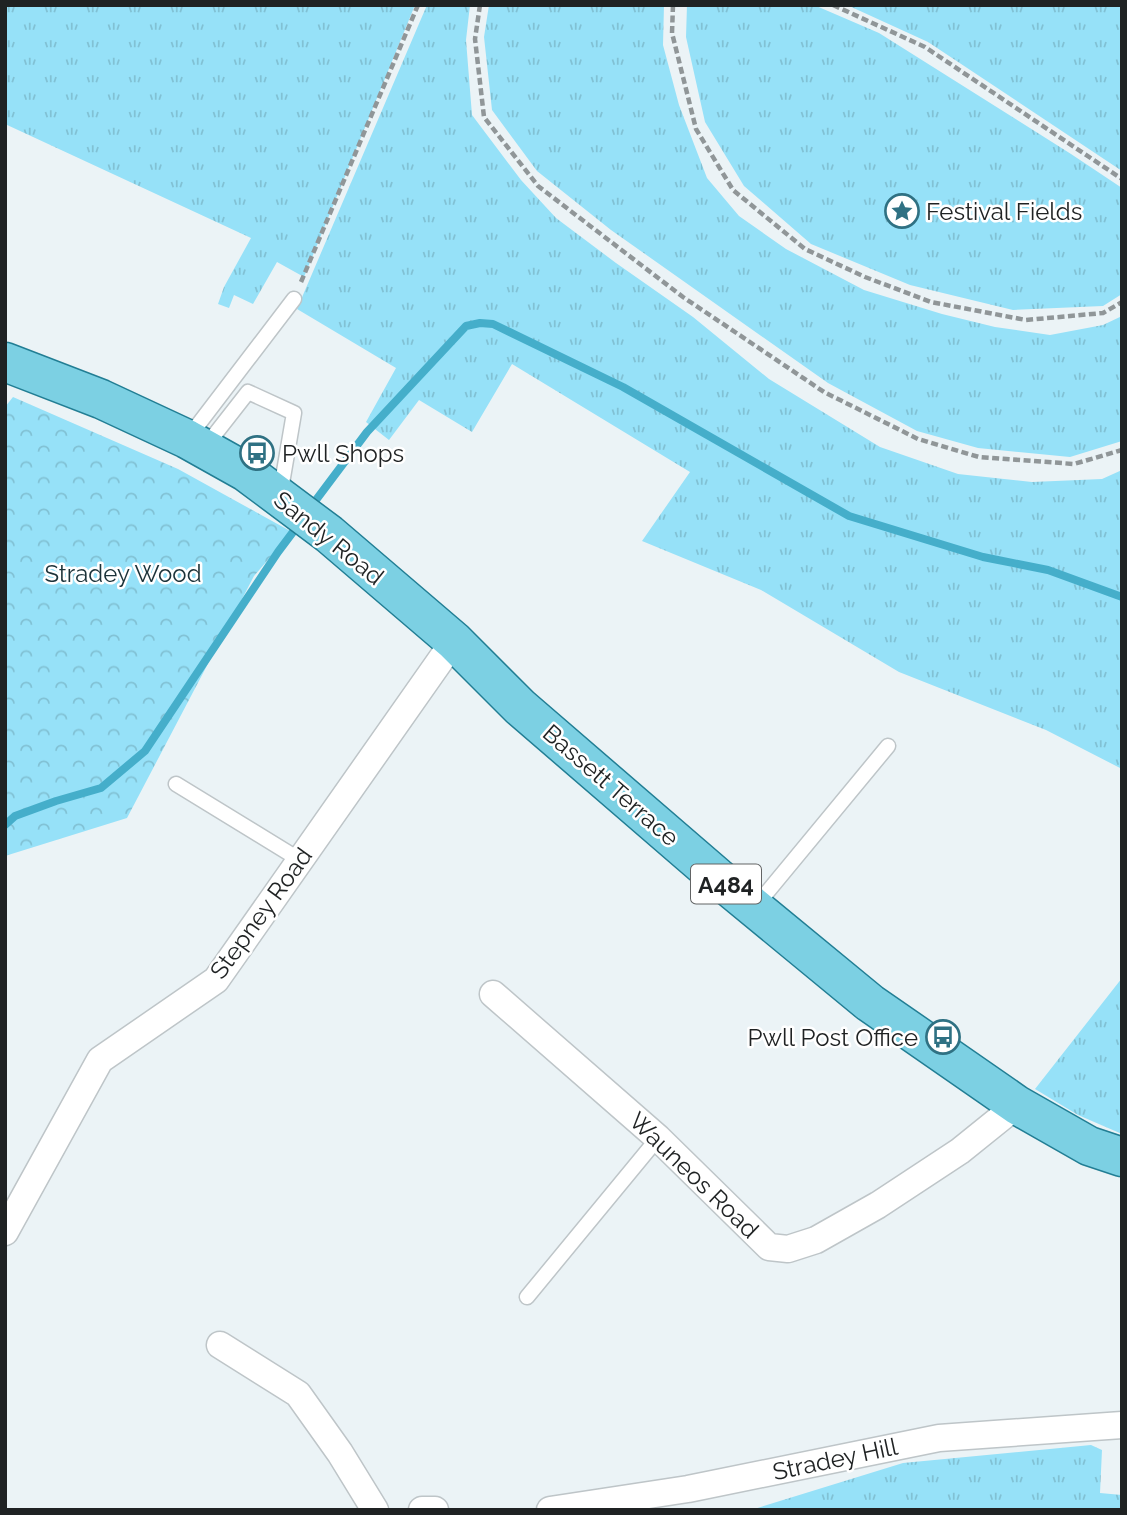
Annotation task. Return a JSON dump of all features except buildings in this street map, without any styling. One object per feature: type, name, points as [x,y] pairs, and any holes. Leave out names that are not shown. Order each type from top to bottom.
[{"type":"main road","name":"Sandy Road","points":[[5,362],[101,399],[196,443],[246,472],[329,534],[454,640]]},
{"type":"main road","name":"Bassett Terrace","points":[[454,640],[520,707],[870,1003],[1017,1105],[1089,1146],[1122,1157]]},
{"type":"street","name":"Stepney Road","points":[[5,1233],[100,1060],[216,980],[454,640]]},
{"type":"street","name":"Wauneos Road","points":[[493,994],[658,1138],[769,1247],[788,1249],[816,1240],[878,1205],[960,1151],[1017,1105]]},
{"type":"street","points":[[220,1345],[298,1394],[340,1452],[375,1510]]},
{"type":"street","name":"Stradey Hill","points":[[550,1510],[688,1489],[939,1438],[1122,1425]]},
{"type":"street","points":[[422,1510],[435,1510]]},
{"type":"lane","points":[[196,443],[294,299]]},
{"type":"lane","points":[[196,443],[248,392],[294,413],[279,497]]},
{"type":"lane","points":[[755,908],[888,746]]},
{"type":"lane","points":[[176,784],[300,860]]},
{"type":"lane","points":[[527,1297],[658,1138]]},
{"type":"path","points":[[294,299],[418,5]]},
{"type":"path","points":[[480,5],[475,39],[484,117],[538,186],[684,297],[824,391],[918,439],[979,457],[1074,464],[1122,450]]},
{"type":"path","points":[[673,5],[673,33],[696,129],[733,190],[805,249],[865,277],[931,302],[1026,320],[1103,313],[1122,302]]},
{"type":"path","points":[[833,5],[925,47],[1122,179]]},
{"type":"green space","points":[[5,5],[415,5],[304,277],[277,262],[253,304],[234,295],[229,308],[218,304],[224,287],[251,238],[5,124]]},
{"type":"green space","points":[[427,5],[470,5],[466,40],[472,115],[521,180],[556,218],[693,317],[769,379],[880,447],[958,474],[1032,482],[1102,479],[1122,470],[1122,769],[1046,730],[899,672],[761,590],[642,541],[690,472],[512,364],[472,432],[419,400],[389,440],[366,422],[396,368],[297,309]]},
{"type":"green space","points":[[489,5],[664,5],[663,45],[679,105],[707,178],[739,216],[786,249],[864,290],[995,327],[1050,335],[1103,325],[1122,316],[1122,441],[1070,457],[978,448],[917,431],[828,383],[611,230],[537,171],[492,110],[484,37]]},
{"type":"green space","points":[[687,5],[814,5],[879,33],[1071,154],[1122,188],[1122,294],[1103,306],[1013,310],[910,285],[811,244],[744,186],[705,122],[686,37]]},
{"type":"green space","points":[[847,5],[1122,5],[1122,171],[928,42]]},
{"type":"green space","name":"Stradey Wood","points":[[13,397],[178,469],[292,532],[254,576],[127,818],[5,856],[5,407]]},
{"type":"green space","points":[[1122,978],[1122,1134],[1078,1115],[1035,1089]]},
{"type":"green space","points":[[1091,1445],[1102,1450],[1100,1493],[1122,1495],[1122,1510],[751,1510],[903,1463]]},
{"type":"waterway","points":[[310,508],[367,432],[466,326],[493,324],[623,387],[849,516],[983,557],[1048,570],[1122,597]]},
{"type":"waterway","points":[[5,825],[15,816],[101,788],[145,751],[299,524]]},
{"type":"place","name":"Festival Fields","points":[[902,211]]},
{"type":"place","name":"Pwll Shops","points":[[257,453]]},
{"type":"place","name":"Pwll Post Office","points":[[943,1037]]}]
